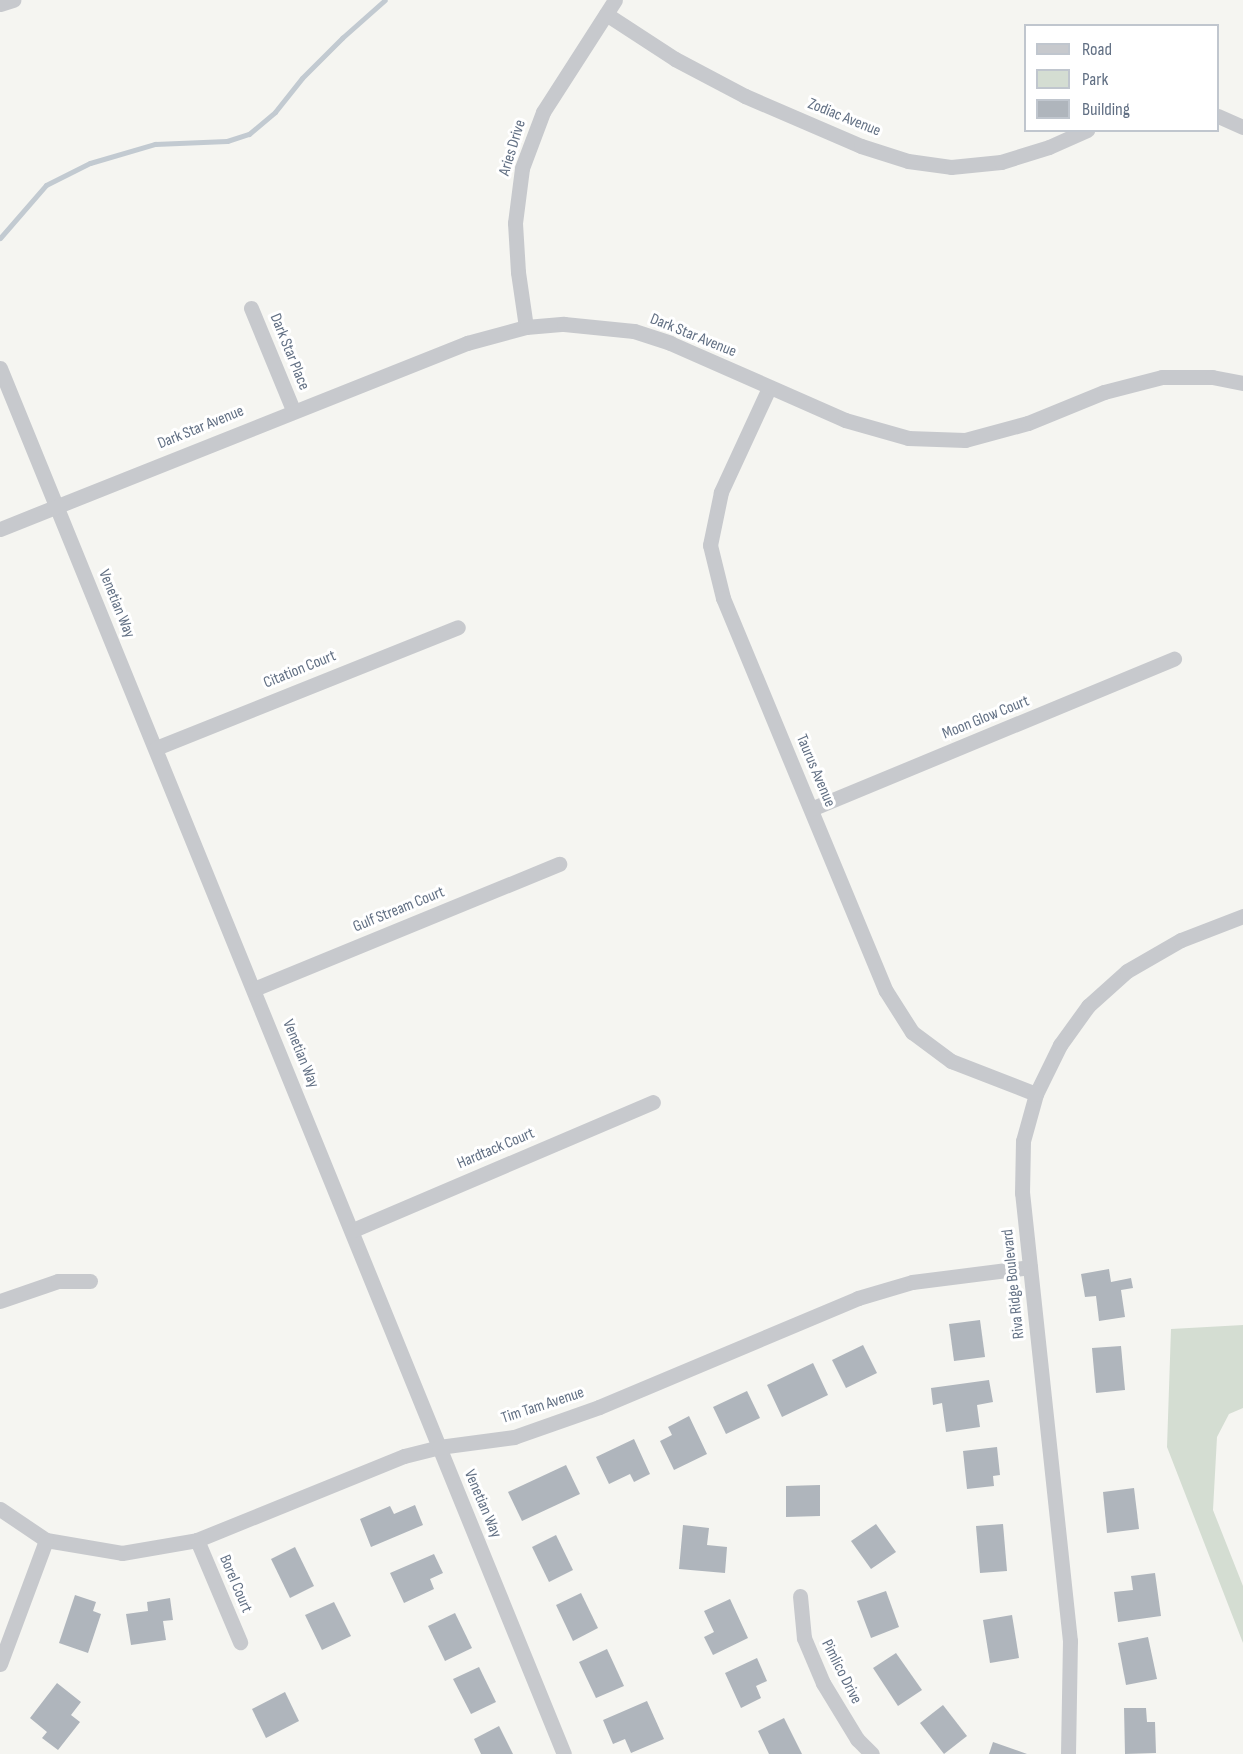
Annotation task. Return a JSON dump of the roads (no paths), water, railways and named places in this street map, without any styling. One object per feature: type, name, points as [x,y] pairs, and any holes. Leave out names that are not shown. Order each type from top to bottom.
[{"type":"street","points":[[0,4],[13,0]]},
{"type":"street","name":"Aries Drive","points":[[526,327],[518,272],[515,222],[522,168],[543,112],[615,0]]},
{"type":"street","name":"Zodiac Avenue","points":[[606,14],[675,59],[745,96],[861,146],[909,161],[951,166],[1001,162],[1049,147],[1083,132]]},
{"type":"street","points":[[1219,116],[1241,121]]},
{"type":"street","name":"Dark Star Place","points":[[251,308],[293,410]]},
{"type":"street","name":"Dark Star Avenue","points":[[0,529],[293,410],[467,343],[526,327],[564,324],[634,332],[670,343],[844,420],[908,438],[965,440],[1028,423],[1104,392],[1162,377],[1212,377],[1243,383]]},
{"type":"street","name":"Venetian Way","points":[[0,368],[353,1230],[564,1754]]},
{"type":"street","name":"Taurus Avenue","points":[[769,387],[721,492],[710,545],[723,598],[886,991],[912,1032],[951,1062],[1036,1094]]},
{"type":"street","name":"Citation Court","points":[[156,748],[458,627]]},
{"type":"street","name":"Moon Glow Court","points":[[811,809],[1174,659]]},
{"type":"street","name":"Gulf Stream Court","points":[[254,989],[559,864]]},
{"type":"street","name":"Riva Ridge Boulevard","points":[[1068,1754],[1070,1641],[1022,1193],[1023,1141],[1036,1094],[1059,1045],[1088,1006],[1127,971],[1180,940],[1243,916]]},
{"type":"street","name":"Hardtack Court","points":[[353,1230],[653,1102]]},
{"type":"street","name":"Tim Tam Avenue","points":[[0,1509],[46,1540],[122,1553],[197,1540],[404,1456],[439,1447],[514,1437],[599,1407],[858,1298],[912,1282],[1030,1267]]},
{"type":"street","points":[[0,1301],[58,1281],[90,1281]]},
{"type":"street","points":[[0,1665],[46,1540]]},
{"type":"street","name":"Borel Court","points":[[197,1540],[240,1642]]},
{"type":"street","name":"Pimlico Drive","points":[[800,1596],[804,1638],[823,1683],[857,1739],[872,1754]]},
{"type":"waterway","points":[[0,238],[46,185],[90,163],[155,144],[227,141],[249,134],[275,112],[302,78],[342,38],[385,0]]}]
